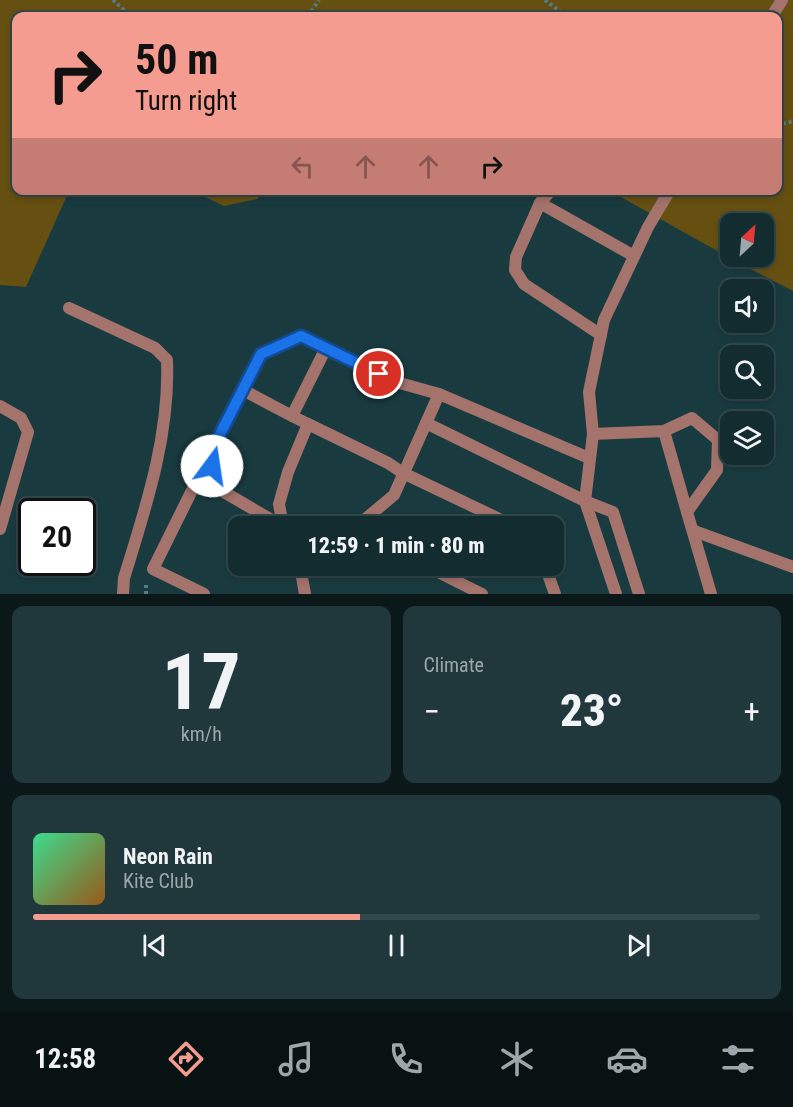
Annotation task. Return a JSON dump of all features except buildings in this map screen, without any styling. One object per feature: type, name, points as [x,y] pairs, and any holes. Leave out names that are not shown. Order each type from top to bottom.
[{"type":"street","points":[[547,195],[540,203],[516,257],[515,270],[524,284],[601,335]]},
{"type":"street","points":[[616,594],[585,501],[593,434],[589,392],[604,320],[648,227],[667,195]]},
{"type":"street","points":[[540,203],[634,256]]},
{"type":"street","points":[[69,308],[155,348],[166,360],[166,405],[154,481],[124,578],[123,594]]},
{"type":"street","points":[[204,594],[153,569],[261,354],[301,336],[396,382],[439,394],[589,458]]},
{"type":"street","points":[[292,416],[326,348]]},
{"type":"street","points":[[243,390],[388,463],[403,473],[493,516]]},
{"type":"street","points":[[369,516],[394,495],[439,394]]},
{"type":"street","points":[[0,406],[21,418],[28,432],[0,529]]},
{"type":"street","points":[[593,434],[664,430],[692,418],[718,440],[717,470],[687,512]]},
{"type":"street","points":[[426,423],[585,501],[613,512],[639,594]]},
{"type":"street","points":[[281,516],[279,504],[288,472],[308,424]]},
{"type":"street","points":[[664,430],[711,594]]},
{"type":"street","points":[[215,444],[212,466],[217,488],[266,516]]},
{"type":"street","points":[[694,531],[793,567]]},
{"type":"street","points":[[302,576],[305,594]]},
{"type":"street","points":[[446,576],[482,594]]},
{"type":"street","points":[[549,576],[555,594]]},
{"type":"path","points":[[113,0],[126,12]]},
{"type":"path","points":[[545,0],[561,12]]},
{"type":"shaded area","points":[[0,0],[793,0],[793,291],[774,281],[774,279],[747,267],[774,267],[774,213],[720,213],[720,252],[617,195],[782,195],[782,12],[12,12],[12,195],[67,195],[26,287],[0,285]]},
{"type":"shaded area","points":[[201,195],[262,195],[257,199],[224,206]]},
{"type":"route","points":[[212,466],[215,444],[261,354],[301,336],[379,374]]}]
